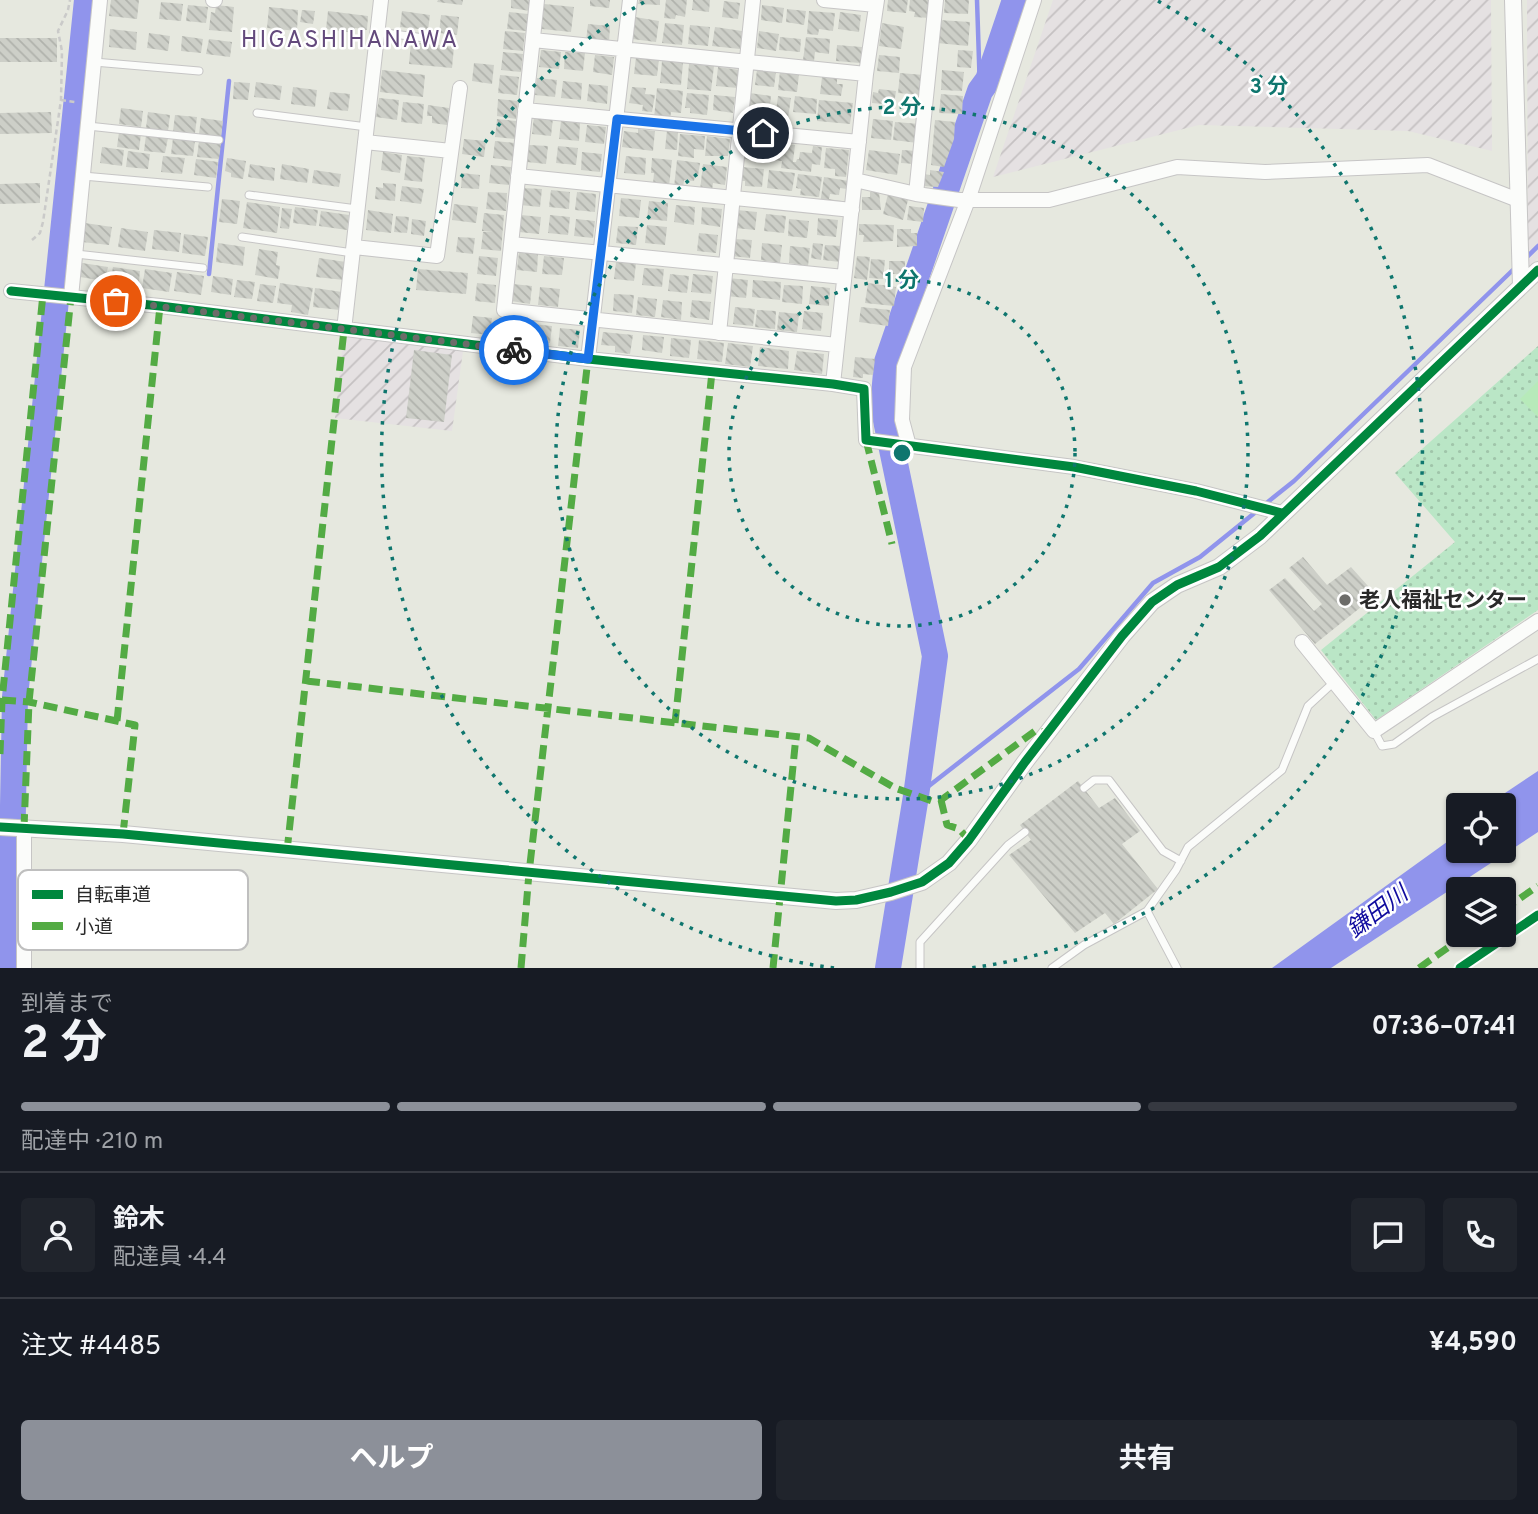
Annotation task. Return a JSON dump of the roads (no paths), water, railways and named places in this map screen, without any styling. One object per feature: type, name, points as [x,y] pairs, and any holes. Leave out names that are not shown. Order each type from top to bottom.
[{"type":"street","points":[[68,297],[76,254],[100,0]]},
{"type":"street","points":[[344,330],[381,0]]},
{"type":"street","points":[[537,0],[504,310],[837,345]]},
{"type":"street","points":[[588,359],[630,0]]},
{"type":"street","points":[[719,333],[752,0]]},
{"type":"street","points":[[824,0],[876,3],[833,384]]},
{"type":"street","points":[[916,194],[936,0]]},
{"type":"street","points":[[904,446],[901,391],[904,367],[1034,0]]},
{"type":"street","points":[[1513,0],[1521,286]]},
{"type":"street","points":[[533,40],[866,74]]},
{"type":"street","points":[[354,250],[437,256],[460,88]]},
{"type":"street","points":[[526,110],[859,142]]},
{"type":"street","points":[[365,142],[451,151]]},
{"type":"street","points":[[855,180],[936,198],[1049,200],[1177,167],[1265,172],[1428,165],[1518,200]]},
{"type":"street","points":[[518,176],[852,210]]},
{"type":"street","points":[[511,244],[844,277]]},
{"type":"street","points":[[18,898],[12,827],[123,834],[836,901],[856,900],[918,883],[948,863],[969,840],[1025,762],[1122,636],[1152,602],[1177,586],[1219,567],[1259,536],[1538,270]]},
{"type":"street","points":[[11,291],[864,389],[866,440],[1074,467],[1196,491],[1282,513]]},
{"type":"street","points":[[1302,642],[1374,732],[1538,621]]},
{"type":"street","points":[[22,950],[24,968]]},
{"type":"lane","points":[[377,32],[432,39]]},
{"type":"lane","points":[[94,62],[199,71]]},
{"type":"lane","points":[[257,113],[367,127]]},
{"type":"lane","points":[[88,126],[219,140]]},
{"type":"lane","points":[[83,176],[208,187]]},
{"type":"lane","points":[[248,195],[358,209]]},
{"type":"lane","points":[[242,237],[354,250]]},
{"type":"lane","points":[[76,254],[203,268]]},
{"type":"lane","points":[[1374,732],[1382,746],[1394,744],[1432,717],[1538,659]]},
{"type":"lane","points":[[1052,968],[1084,945],[1147,911],[1188,847],[1282,770],[1308,706],[1334,682]]},
{"type":"lane","points":[[1084,788],[1094,780],[1109,780],[1163,851],[1181,861]]},
{"type":"lane","points":[[920,968],[920,943],[1009,845],[1025,832]]},
{"type":"lane","points":[[1147,911],[1177,968]]},
{"type":"water","points":[[1538,771],[1538,832],[1516,846],[1516,793],[1505,793]]},
{"type":"water","name":"鎌田川","points":[[1446,843],[1446,863],[1491,863],[1470,877],[1446,877],[1446,892],[1331,968],[1272,968]]},
{"type":"waterway","points":[[10,968],[15,697],[87,0]]},
{"type":"waterway","points":[[977,0],[980,91]]},
{"type":"waterway","points":[[888,968],[935,656],[883,406],[887,362],[980,91],[988,80],[1015,0]]},
{"type":"waterway","points":[[209,274],[229,81]]},
{"type":"waterway","points":[[1526,258],[1538,246]]},
{"type":"waterway","points":[[1264,505],[1294,481],[1517,266]]},
{"type":"waterway","points":[[916,796],[1079,669],[1153,583],[1200,557],[1257,511]]},
{"type":"place","name":"老人福祉センター","points":[[1345,600]]},
{"type":"district","name":"HIGASHIHANAWA","points":[[350,39]]}]
